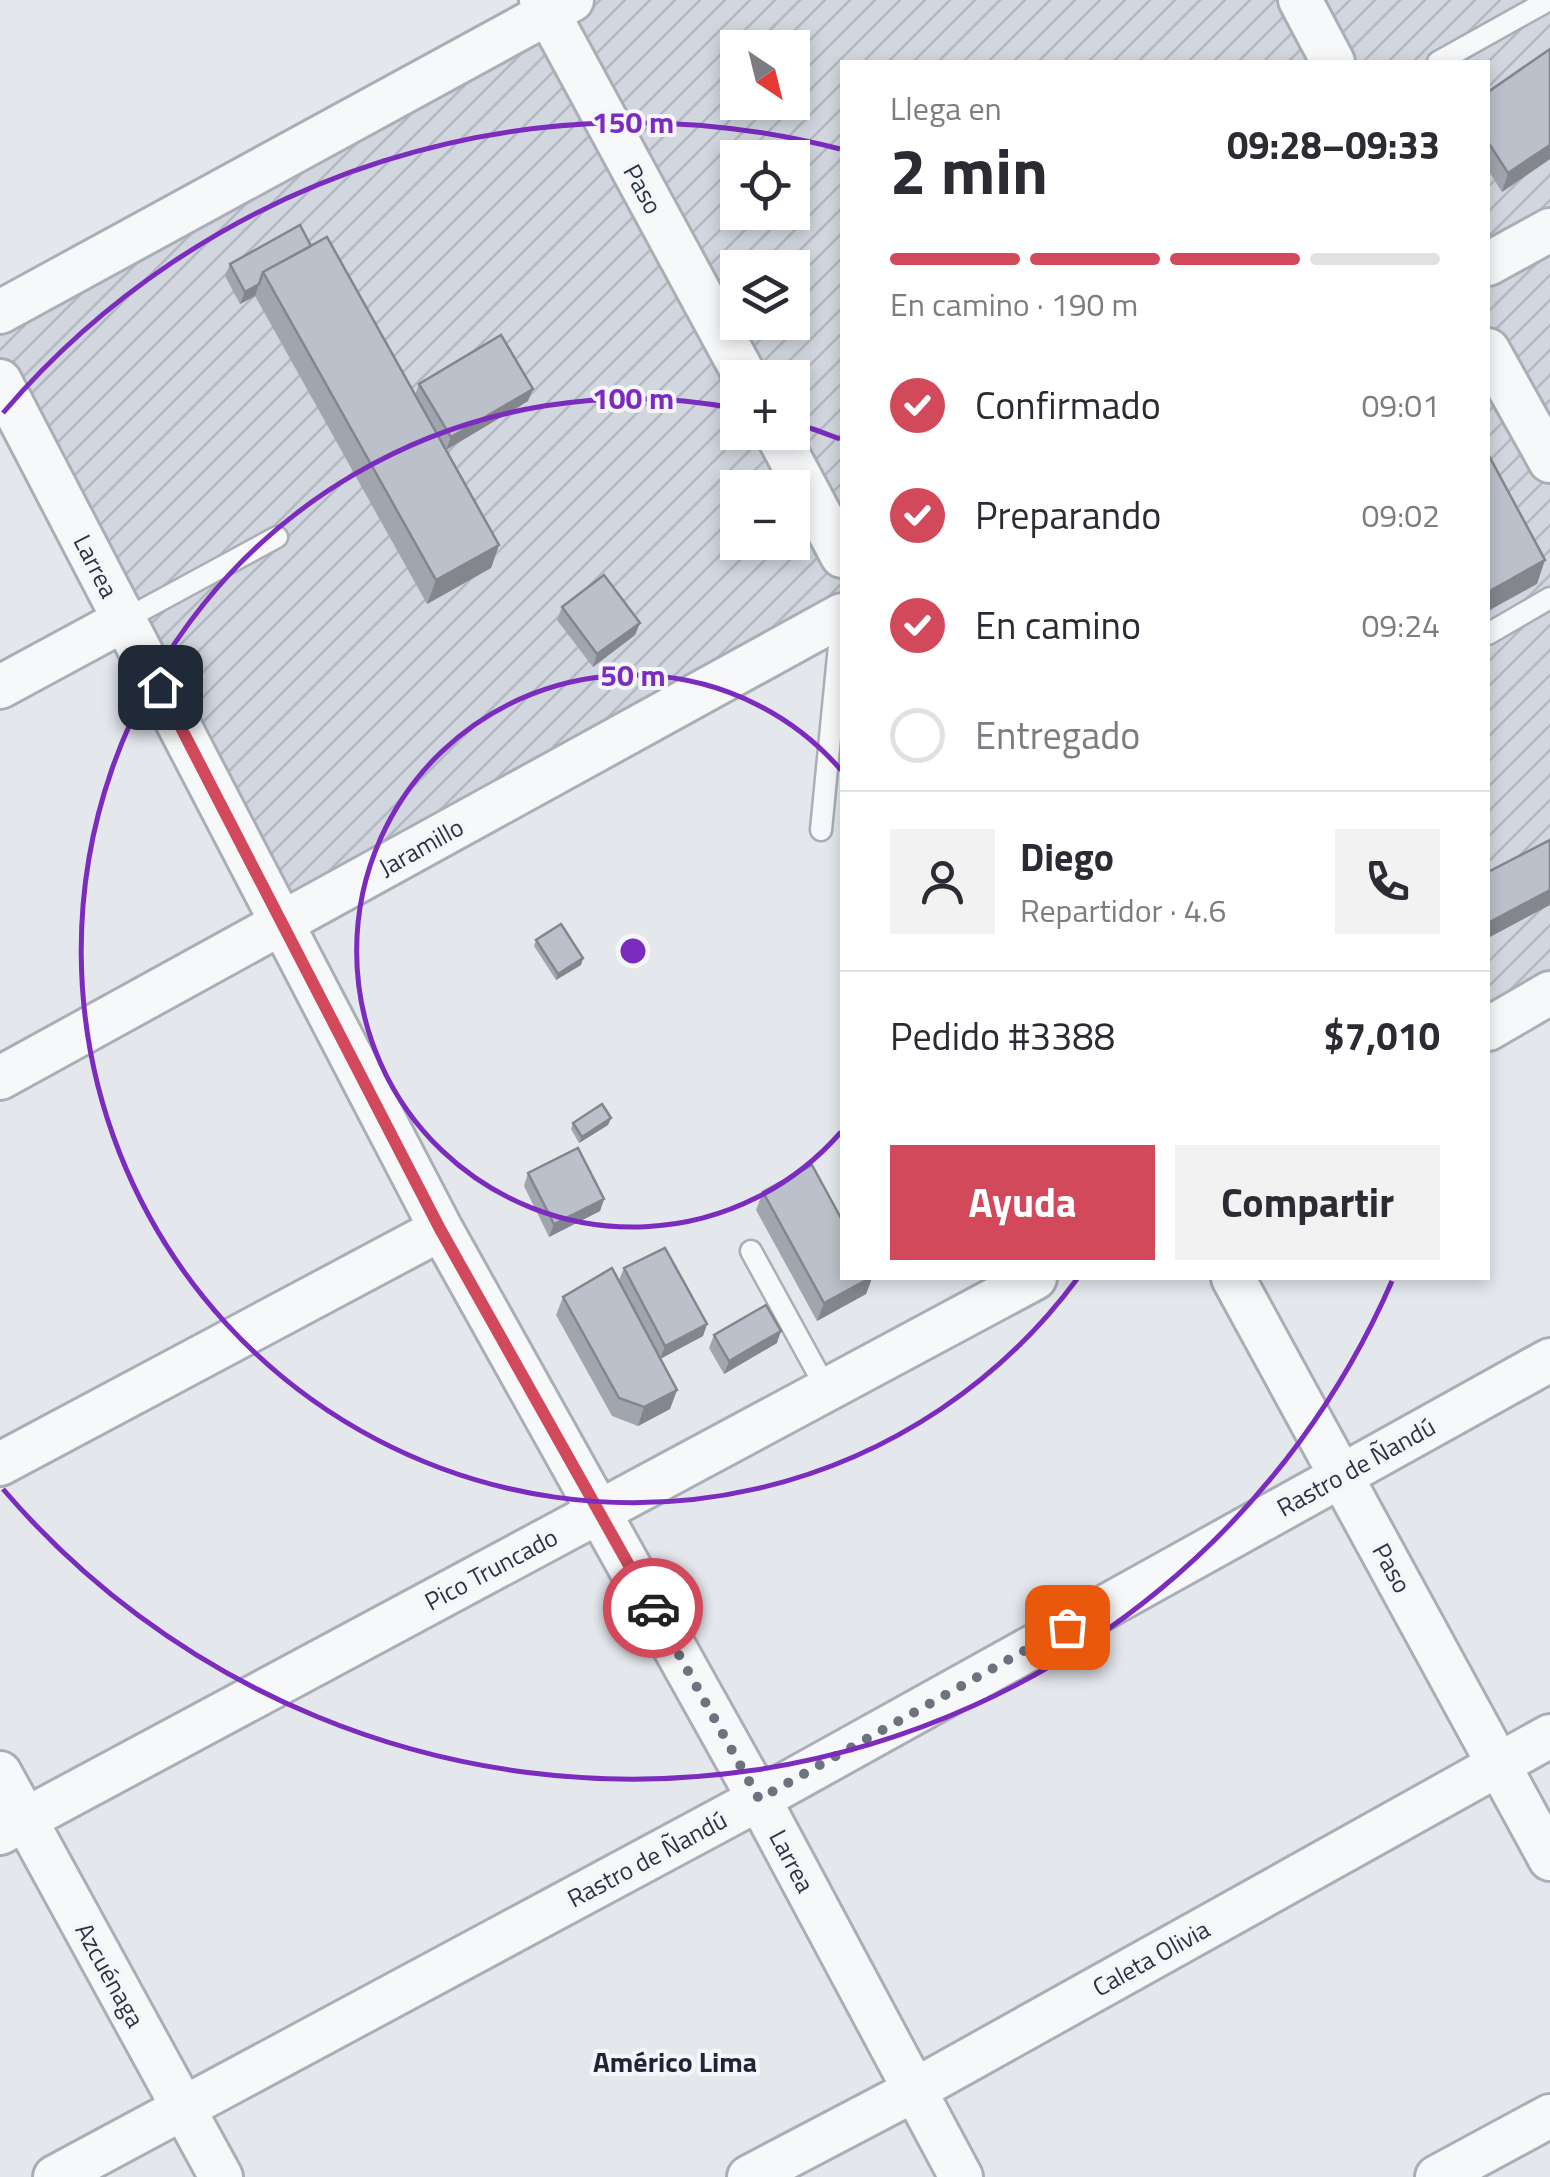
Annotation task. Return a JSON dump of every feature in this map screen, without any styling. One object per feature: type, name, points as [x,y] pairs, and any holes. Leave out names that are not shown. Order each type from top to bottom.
[{"type":"street","points":[[1300,0],[1332,60]]},
{"type":"street","points":[[0,312],[554,4]]},
{"type":"street","name":"Paso","points":[[554,4],[737,360]]},
{"type":"street","points":[[1490,263],[1550,230]]},
{"type":"street","points":[[1490,354],[1550,461]]},
{"type":"street","name":"Larrea","points":[[0,381],[440,1229],[759,1799],[961,2177]]},
{"type":"street","points":[[786,450],[840,552]]},
{"type":"street","name":"Jaramillo","points":[[0,1078],[840,616]]},
{"type":"street","points":[[0,687],[124,620]]},
{"type":"street","points":[[1490,1027],[1550,994]]},
{"type":"street","points":[[0,1464],[440,1229]]},
{"type":"street","name":"Pico Truncado","points":[[12,1826],[1031,1280]]},
{"type":"street","name":"Paso","points":[[1233,1280],[1550,1859]]},
{"type":"street","name":"Rastro de Ñandú","points":[[55,2177],[759,1799],[1550,1360]]},
{"type":"street","name":"Caleta Olivia","points":[[749,2177],[914,2091],[1550,1736]]},
{"type":"street","name":"Azcuénaga","points":[[0,1774],[12,1826],[183,2107],[221,2177]]},
{"type":"street","points":[[1437,2177],[1550,2116]]},
{"type":"lane","points":[[1442,60],[1549,0]]},
{"type":"lane","points":[[124,620],[277,537]]},
{"type":"lane","points":[[1490,633],[1550,598]]},
{"type":"lane","points":[[821,830],[840,635]]},
{"type":"lane","points":[[751,1251],[826,1388]]},
{"type":"shaded area","points":[[541,0],[1550,0],[1550,993],[1490,1028],[1490,60],[840,60],[840,616],[284,922],[0,381],[0,312]]},
{"type":"building","points":[[1550,49],[1550,145],[1508,173],[1490,145],[1490,91]]},
{"type":"building","points":[[300,225],[311,246],[263,272],[259,284],[245,292],[230,264]]},
{"type":"building","points":[[327,237],[499,545],[436,580],[263,272]]},
{"type":"building","points":[[501,335],[533,389],[451,437],[419,384]]},
{"type":"building","points":[[1490,458],[1545,560],[1490,591]]},
{"type":"building","points":[[604,575],[640,623],[597,654],[562,607]]},
{"type":"building","points":[[1550,840],[1550,890],[1490,922],[1490,871]]},
{"type":"building","points":[[561,924],[583,958],[558,974],[536,940]]},
{"type":"building","points":[[602,1104],[611,1118],[582,1137],[573,1123]]},
{"type":"building","points":[[578,1148],[604,1199],[554,1224],[528,1173]]},
{"type":"building","points":[[812,1165],[840,1216],[840,1280],[866,1280],[824,1303],[763,1192]]},
{"type":"building","points":[[665,1248],[707,1324],[665,1346],[624,1268]]},
{"type":"building","points":[[612,1268],[677,1390],[644,1407],[619,1398],[563,1297]]},
{"type":"building","points":[[766,1305],[781,1331],[729,1361],[714,1335]]},
{"type":"way so far","points":[[653,1608],[759,1799],[1067,1627]]},
{"type":"district","name":"Américo Lima","points":[[675,2061]]},
{"type":"route","points":[[160,687],[440,1229],[653,1608]]}]
